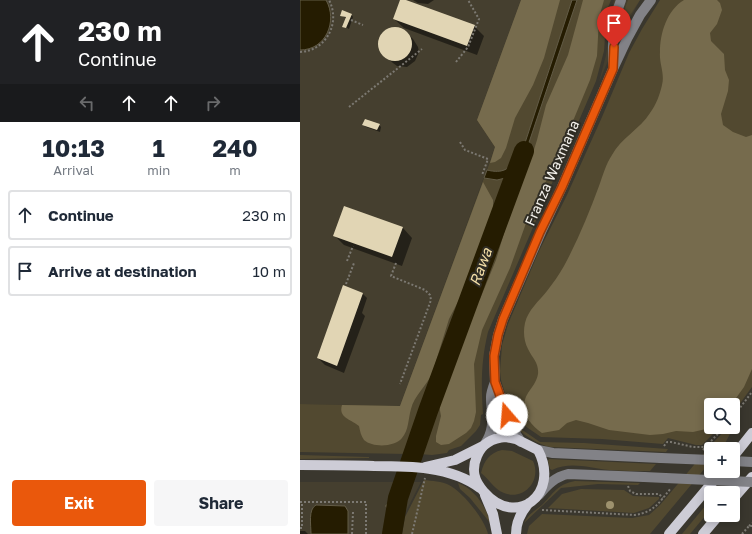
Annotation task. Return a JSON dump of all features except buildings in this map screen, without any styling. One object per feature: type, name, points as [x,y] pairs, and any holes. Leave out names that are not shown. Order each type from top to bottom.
[{"type":"main road","points":[[423,467],[455,460],[495,439],[506,437],[538,450],[544,472],[543,484],[539,495],[529,503],[519,517],[516,526],[516,534]]},
{"type":"main road","points":[[740,449],[750,437]]},
{"type":"main road","points":[[484,444],[477,455],[474,473],[477,484],[495,502],[504,506],[515,507],[529,503]]},
{"type":"main road","points":[[300,465],[423,467],[465,479],[482,490],[493,514],[497,534]]},
{"type":"main road","points":[[740,491],[752,476]]},
{"type":"main road","points":[[669,534],[716,478]]},
{"type":"main road","points":[[703,534],[713,522]]},
{"type":"street","points":[[613,69],[613,28],[621,0]]},
{"type":"street","name":"Franza Waxmana","points":[[521,442],[510,425],[495,382],[494,356],[503,319],[613,69],[628,37],[650,0]]},
{"type":"street","name":"Franza Waxmana","points":[[484,444],[490,435],[492,426],[491,396],[495,382]]},
{"type":"street","points":[[538,450],[553,453],[704,460]]},
{"type":"street","points":[[740,462],[752,462]]},
{"type":"street","points":[[539,495],[552,481],[568,474],[752,482]]},
{"type":"path","points":[[300,52],[312,50],[319,46],[329,35],[334,20],[329,0]]},
{"type":"path","points":[[456,62],[468,48],[479,19],[468,0]]},
{"type":"path","points":[[351,20],[363,25]]},
{"type":"path","points":[[349,107],[422,49]]},
{"type":"path","points":[[460,142],[465,150],[488,159],[482,175]]},
{"type":"path","points":[[347,261],[353,246]]},
{"type":"path","points":[[396,263],[391,276],[425,290],[430,296],[431,300],[400,384]]},
{"type":"path","points":[[346,284],[354,264]]},
{"type":"path","points":[[740,408],[752,392]]},
{"type":"path","points":[[710,442],[718,434]]},
{"type":"path","points":[[664,446],[667,442],[671,442],[704,447]]},
{"type":"path","points":[[701,452],[704,449]]},
{"type":"path","points":[[412,534],[425,478]]},
{"type":"path","points":[[628,486],[630,491],[636,494],[659,494],[663,498]]},
{"type":"path","points":[[542,510],[635,515],[650,511],[672,486]]},
{"type":"path","points":[[300,528],[302,528],[301,502],[366,502],[366,534]]},
{"type":"path","points":[[352,534],[353,512]]},
{"type":"path","points":[[742,534],[751,526],[752,523]]},
{"type":"shaded area","points":[[300,0],[521,0],[477,120],[495,147],[400,406],[300,404]]},
{"type":"shaded area","points":[[300,0],[326,0],[331,17],[330,25],[323,40],[309,49],[300,50]]},
{"type":"shaded area","points":[[521,0],[572,0],[521,156],[518,155],[509,167],[502,171],[487,170],[495,147],[477,120]]},
{"type":"shaded area","points":[[521,0],[560,0],[544,58],[533,85],[515,118],[506,148],[501,158],[490,163],[495,147],[477,120]]},
{"type":"shaded area","points":[[572,0],[577,0],[518,175],[497,180],[484,178],[487,170],[502,171],[512,164],[518,155],[521,155]]},
{"type":"shaded area","points":[[577,0],[611,0],[607,10],[604,51],[596,81],[488,332],[483,363],[483,414],[481,415],[480,425],[461,446],[449,450],[447,453],[432,455],[419,454],[438,389],[526,150]]},
{"type":"shaded area","points":[[583,0],[604,0],[599,18],[597,56],[590,80],[556,162],[530,212],[510,268],[482,330],[474,364],[476,412],[474,421],[471,428],[466,433],[449,444],[441,445],[436,442],[441,416],[439,405],[440,397],[453,364],[462,330],[469,315],[480,299],[496,260],[516,193],[523,180],[526,167],[532,156],[546,105],[568,55]]},
{"type":"shaded area","points":[[614,0],[640,0],[614,47],[599,82],[606,55],[609,19]]},
{"type":"shaded area","points":[[628,0],[640,0],[626,21],[622,17]]},
{"type":"shaded area","points":[[660,0],[752,0],[752,387],[740,403],[740,398],[704,398],[704,434],[713,434],[702,445],[696,445],[668,438],[663,444],[602,439],[541,437],[525,426],[517,408],[510,410],[501,380],[500,371],[502,345],[508,324],[539,251],[567,195],[629,53]]},
{"type":"shaded area","points":[[684,0],[717,0],[720,3],[722,10],[717,24],[710,33],[711,41],[724,54],[725,70],[729,80],[728,91],[721,114],[723,125],[733,132],[746,137],[752,135],[752,369],[744,387],[736,398],[704,398],[704,429],[693,432],[676,431],[650,435],[609,430],[576,420],[567,423],[559,430],[542,433],[532,425],[524,410],[525,399],[538,374],[537,364],[528,349],[525,340],[524,330],[526,318],[556,279],[569,256],[579,236],[610,158],[620,144],[646,119],[656,103],[663,81],[660,56],[661,37],[669,16],[678,4]]},
{"type":"shaded area","points":[[484,178],[495,180],[506,178],[507,187],[461,305],[407,454],[300,452],[300,404],[400,406]]},
{"type":"shaded area","points":[[483,182],[493,200],[493,209],[468,279],[449,319],[432,374],[417,395],[410,413],[407,428],[402,438],[399,441],[389,445],[368,443],[364,440],[359,426],[344,416],[341,409],[342,405],[400,406]]},
{"type":"shaded area","points":[[515,417],[521,429],[540,442],[584,443],[668,449],[666,452],[550,447],[536,442],[519,430],[513,418]]},
{"type":"shaded area","points":[[721,434],[730,434],[726,442],[714,442]]},
{"type":"shaded area","points":[[502,450],[512,451],[533,461],[535,475],[533,482],[524,491],[518,494],[511,495],[501,492],[481,473],[490,455]]},
{"type":"shaded area","points":[[704,453],[704,469],[650,534],[527,534],[529,526],[542,514],[632,518],[649,515],[660,505]]},
{"type":"shaded area","points":[[300,455],[369,457],[369,458],[300,459]]},
{"type":"shaded area","points":[[549,459],[656,464],[650,471],[624,471],[573,466],[559,467],[552,470],[550,469]]},
{"type":"shaded area","points":[[424,480],[437,481],[449,485],[461,494],[483,521],[488,534],[402,534],[405,517]]},
{"type":"shaded area","points":[[575,481],[640,483],[638,485],[598,484],[561,488],[524,523],[530,515],[556,490],[564,484]]},
{"type":"shaded area","points":[[300,482],[421,482],[403,517],[402,534],[300,534]]},
{"type":"shaded area","points":[[458,483],[475,494],[483,505],[491,524],[470,498],[460,489]]},
{"type":"shaded area","points":[[581,489],[624,490],[633,496],[659,497],[659,499],[649,508],[634,513],[548,508],[562,494]]},
{"type":"shaded area","points":[[316,505],[345,506],[348,511],[348,534],[311,534],[311,514],[313,507]]},
{"type":"shaded area","points":[[704,507],[704,517],[690,534],[682,534]]},
{"type":"waterway","name":"Rawa","points":[[392,534],[398,498],[428,411],[524,151]]},
{"type":"waterway","points":[[387,506],[398,498]]},
{"type":"route","points":[[507,415],[495,382],[493,368],[498,335],[503,319],[540,232],[585,136],[613,69],[614,47]]}]
